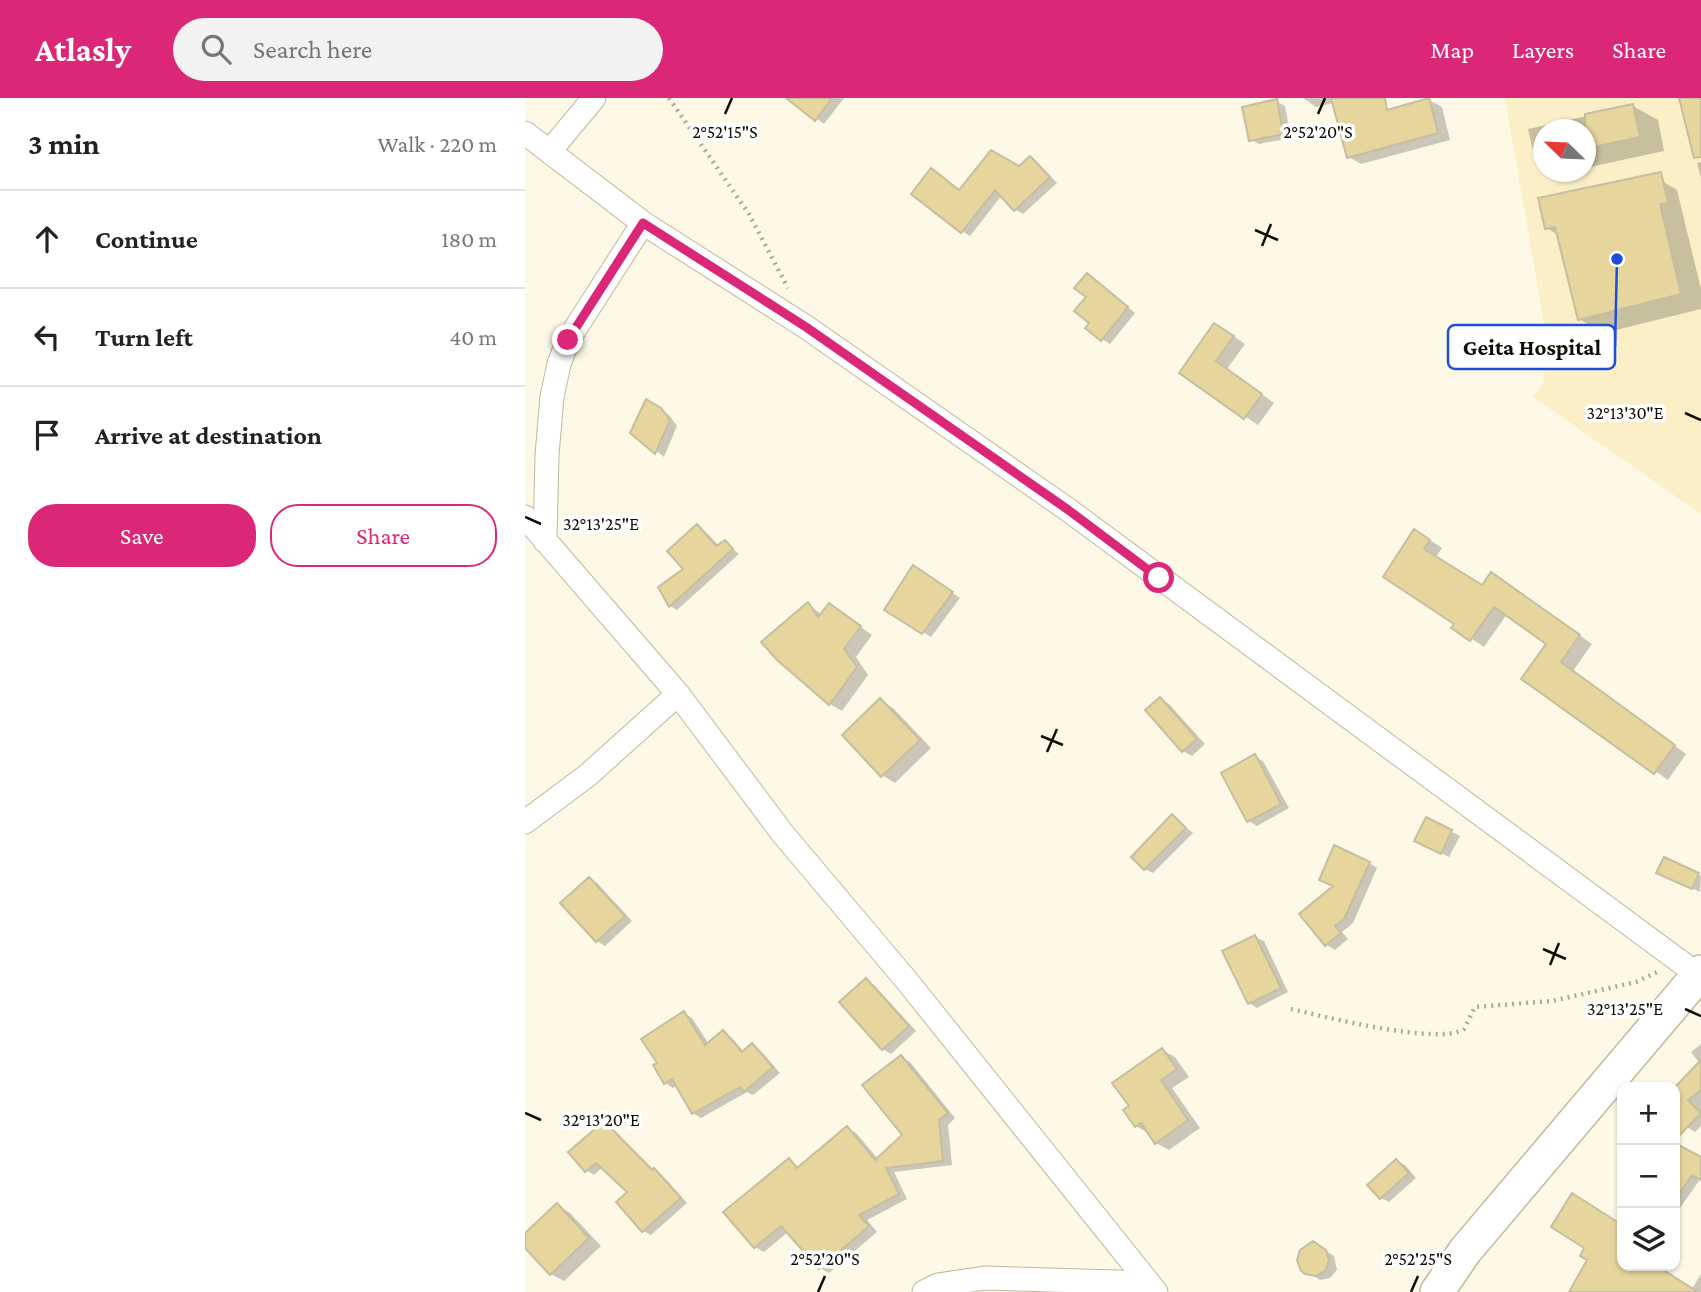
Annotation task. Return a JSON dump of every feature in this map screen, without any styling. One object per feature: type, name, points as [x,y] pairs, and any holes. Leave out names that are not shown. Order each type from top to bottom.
[{"type":"street","points":[[549,152],[594,98]]},
{"type":"street","points":[[525,133],[643,223],[806,327],[1067,509],[1694,971],[1465,1251],[1437,1292]]},
{"type":"street","points":[[545,541],[549,432],[552,397],[559,364],[568,340],[643,223]]},
{"type":"street","points":[[525,517],[677,694],[783,834],[915,992],[1152,1287]]},
{"type":"street","points":[[525,822],[588,775],[677,694]]},
{"type":"street","points":[[924,1292],[938,1285],[985,1278],[1152,1287]]},
{"type":"path","points":[[669,98],[749,214],[806,327]]},
{"type":"path","points":[[1291,1009],[1376,1028],[1447,1034],[1464,1028],[1475,1007],[1552,1001],[1636,982],[1659,971],[1694,971]]},
{"type":"shaded area","points":[[1505,98],[1701,98],[1701,514],[1533,397],[1543,383],[1548,347]]},
{"type":"building","points":[[786,98],[832,98],[815,121]]},
{"type":"building","points":[[1331,98],[1385,98],[1387,110],[1429,98],[1438,133],[1347,158]]},
{"type":"building","points":[[1679,98],[1701,98],[1701,157],[1694,158]]},
{"type":"building","points":[[1277,99],[1283,134],[1249,141],[1242,107]]},
{"type":"building","points":[[1633,104],[1640,137],[1596,147],[1596,119],[1585,119],[1585,114]]},
{"type":"building","points":[[991,150],[1019,166],[1030,156],[1050,177],[1014,211],[995,190],[961,233],[911,194],[931,168],[959,190]]},
{"type":"building","points":[[1661,172],[1668,203],[1660,204],[1681,294],[1578,320],[1555,227],[1545,229],[1538,198]]},
{"type":"building","points":[[1087,273],[1128,307],[1101,341],[1085,328],[1089,323],[1074,311],[1086,297],[1074,288]]},
{"type":"building","points":[[1214,323],[1234,336],[1216,361],[1262,394],[1244,419],[1179,373]]},
{"type":"building","points":[[646,399],[661,408],[670,420],[655,454],[630,433]]},
{"type":"building","points":[[697,524],[716,546],[725,540],[733,549],[669,607],[658,587],[683,569],[667,551]]},
{"type":"building","points":[[1414,529],[1430,540],[1424,549],[1482,585],[1491,572],[1580,635],[1561,662],[1675,745],[1654,774],[1521,679],[1546,644],[1494,607],[1470,641],[1451,628],[1454,624],[1383,577]]},
{"type":"building","points":[[913,565],[953,592],[922,634],[884,610]]},
{"type":"building","points":[[808,602],[818,617],[829,603],[861,626],[844,649],[857,667],[829,705],[777,660],[761,642]]},
{"type":"building","points":[[1160,697],[1197,739],[1182,752],[1145,710]]},
{"type":"building","points":[[880,698],[920,740],[881,777],[842,735]]},
{"type":"building","points":[[1255,754],[1281,804],[1247,822],[1221,773]]},
{"type":"building","points":[[1172,814],[1186,828],[1144,870],[1131,857]]},
{"type":"building","points":[[1426,817],[1452,830],[1441,854],[1414,841]]},
{"type":"building","points":[[1334,845],[1370,862],[1344,919],[1335,926],[1341,933],[1325,946],[1299,914],[1333,886],[1319,880]]},
{"type":"building","points":[[1664,857],[1699,873],[1692,889],[1656,873]]},
{"type":"building","points":[[589,877],[625,916],[596,942],[560,903]]},
{"type":"building","points":[[1255,935],[1281,988],[1248,1004],[1222,951]]},
{"type":"building","points":[[866,978],[909,1026],[882,1050],[839,1002]]},
{"type":"building","points":[[684,1011],[705,1045],[723,1030],[742,1052],[752,1043],[773,1067],[744,1092],[740,1087],[692,1114],[672,1079],[664,1084],[653,1065],[657,1063],[641,1039]]},
{"type":"building","points":[[1162,1048],[1177,1069],[1161,1080],[1188,1120],[1155,1144],[1141,1123],[1135,1127],[1123,1110],[1129,1106],[1112,1083]]},
{"type":"building","points":[[901,1055],[948,1113],[939,1120],[943,1161],[886,1168],[899,1194],[859,1215],[869,1226],[819,1269],[781,1226],[754,1248],[723,1212],[789,1158],[797,1168],[847,1126],[875,1160],[902,1135],[862,1085]]},
{"type":"building","points":[[1701,1060],[1701,1090],[1688,1100],[1701,1113],[1680,1135],[1680,1082]]},
{"type":"building","points":[[604,1121],[652,1170],[654,1168],[681,1198],[642,1232],[616,1202],[627,1192],[596,1163],[585,1172],[568,1152]]},
{"type":"building","points":[[1680,1146],[1701,1157],[1701,1180],[1692,1175],[1680,1193]]},
{"type":"building","points":[[1396,1159],[1409,1173],[1380,1199],[1367,1185]]},
{"type":"building","points":[[1572,1193],[1617,1222],[1617,1271],[1665,1271],[1698,1292],[1569,1292],[1587,1260],[1580,1256],[1584,1248],[1551,1227]]},
{"type":"building","points":[[557,1203],[589,1238],[550,1275],[525,1248],[525,1233]]},
{"type":"building","points":[[1313,1241],[1326,1250],[1329,1260],[1326,1270],[1316,1276],[1301,1271],[1297,1260],[1300,1250]]},
{"type":"place","name":"Geita Hospital","points":[[1617,259]]},
{"type":"route","points":[[568,340],[643,223],[806,327],[1067,509],[1159,578]]}]
